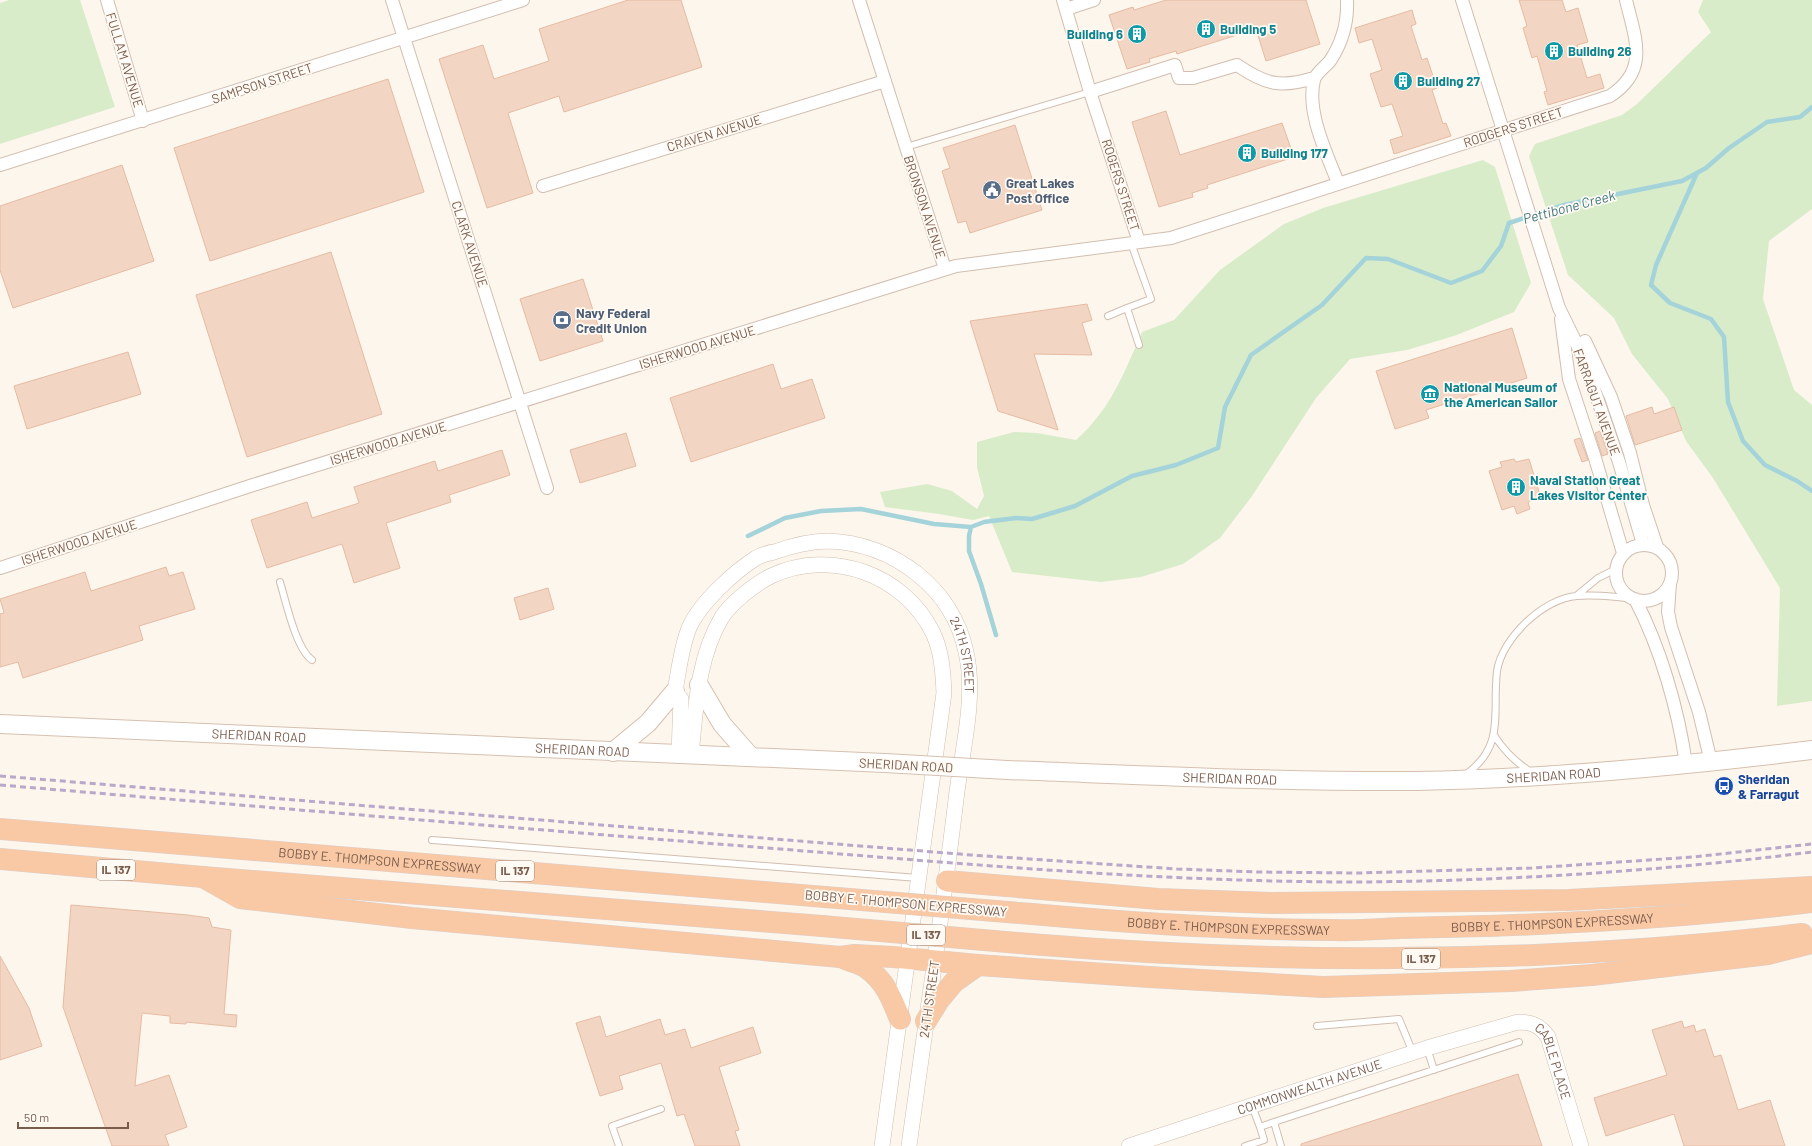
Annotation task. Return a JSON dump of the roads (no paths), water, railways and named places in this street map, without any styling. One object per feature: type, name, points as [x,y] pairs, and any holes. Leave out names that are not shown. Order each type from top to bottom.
[{"type":"highway","name":"BOBBY E. THOMPSON EXPRESSWAY","points":[[0,829],[1032,914],[1196,925],[1334,930],[1472,928],[1696,914],[1812,902]]},
{"type":"highway","name":"IL 137","points":[[0,859],[203,877],[1030,944],[1219,956],[1404,959],[1537,956],[1629,950],[1812,933]]},
{"type":"highway","points":[[203,877],[240,898],[412,918],[840,957],[855,955],[909,958],[978,965],[1249,984],[1323,986],[1511,981],[1592,975],[1768,954],[1812,943]]},
{"type":"highway","points":[[947,881],[1158,899],[1271,903],[1568,900],[1812,887]]},
{"type":"highway","points":[[840,957],[867,968],[880,980],[889,991],[900,1019]]},
{"type":"highway","points":[[926,1021],[939,1000],[954,982],[978,965]]},
{"type":"main road","points":[[699,685],[722,724],[751,757]]},
{"type":"main road","points":[[614,752],[648,723],[675,691]]},
{"type":"main road","name":"SHERIDAN ROAD","points":[[0,724],[885,763],[1007,770],[1305,781],[1418,781],[1538,776],[1711,762],[1812,750]]},
{"type":"street","name":"FULLAM AVENUE","points":[[107,0],[143,120]]},
{"type":"street","name":"CLARK AVENUE","points":[[392,0],[547,488]]},
{"type":"street","name":"SAMPSON STREET","points":[[0,166],[524,0]]},
{"type":"street","name":"BRONSON AVENUE","points":[[777,322],[945,269],[859,0]]},
{"type":"street","points":[[1064,5],[1094,0]]},
{"type":"street","points":[[1090,92],[1175,65],[1179,78],[1193,78],[1237,65],[1249,74],[1265,81],[1281,85],[1295,84],[1314,78],[1329,61],[1340,43],[1346,22],[1347,0]]},
{"type":"street","name":"FARRAGUT AVENUE","points":[[1462,0],[1502,130],[1550,276],[1559,308],[1569,379],[1595,458],[1623,553]]},
{"type":"street","name":"RODGERS STREET","points":[[1338,183],[1610,96],[1626,83],[1632,73],[1637,58],[1637,47],[1626,0]]},
{"type":"street","name":"ROGERS STREET","points":[[1064,5],[1135,242],[1171,238],[1338,183]]},
{"type":"street","points":[[1314,78],[1313,96],[1315,117],[1338,183]]},
{"type":"street","name":"CRAVEN AVENUE","points":[[543,186],[885,81]]},
{"type":"street","points":[[945,269],[956,266],[1135,242]]},
{"type":"street","name":"FARRAGUT AVENUE","points":[[1559,308],[1583,357],[1619,462],[1643,544]]},
{"type":"street","name":"FARRAGUT AVENUE","points":[[1559,308],[1584,339],[1611,397],[1630,453],[1643,505],[1658,547]]},
{"type":"street","name":"ISHERWOOD AVENUE","points":[[0,568],[253,485],[777,322]]},
{"type":"street","name":"24TH STREET","points":[[685,755],[681,699],[675,691],[682,654],[690,627],[706,604],[730,577],[758,556],[793,545],[828,541],[863,546],[895,559],[925,579],[946,603],[961,636],[966,652],[969,668],[968,700],[947,881],[934,960],[909,1146]]},
{"type":"street","points":[[1670,583],[1667,590],[1660,597],[1651,601],[1633,599],[1623,593],[1618,584],[1616,569],[1618,560],[1630,547],[1643,544],[1658,547],[1665,553],[1670,562],[1672,571],[1668,612],[1671,627],[1699,712],[1711,762]]},
{"type":"street","name":"24TH STREET","points":[[685,755],[703,661],[713,634],[723,615],[745,594],[763,580],[781,571],[810,565],[830,564],[844,566],[872,575],[902,594],[914,605],[934,634],[943,670],[944,693],[909,958],[882,1146]]},
{"type":"street","points":[[1633,599],[1645,619],[1653,638],[1679,721],[1686,764]]},
{"type":"street","name":"CABLE PLACE","points":[[1489,1029],[1518,1022],[1529,1022],[1543,1030],[1548,1037],[1581,1146]]},
{"type":"street","name":"COMMONWEALTH AVENUE","points":[[1129,1146],[1489,1029]]},
{"type":"lane","points":[[906,147],[1090,92]]},
{"type":"lane","points":[[1108,316],[1151,299],[1135,242]]},
{"type":"lane","points":[[1127,308],[1139,345]]},
{"type":"lane","points":[[1458,779],[1475,768],[1490,748],[1494,735],[1498,669],[1505,647],[1514,635],[1531,618],[1548,607],[1576,596],[1598,578],[1616,569]]},
{"type":"lane","points":[[280,582],[299,641],[306,656],[312,660]]},
{"type":"lane","points":[[1576,596],[1633,599]]},
{"type":"lane","points":[[1494,735],[1501,746],[1517,763],[1538,776]]},
{"type":"lane","points":[[432,840],[919,878]]},
{"type":"lane","points":[[1317,1026],[1399,1020],[1412,1053]]},
{"type":"lane","points":[[1260,1127],[1519,1042]]},
{"type":"lane","points":[[1427,1048],[1434,1070]]},
{"type":"lane","points":[[1245,1146],[1264,1140],[1252,1106]]},
{"type":"lane","points":[[619,1146],[612,1126],[661,1109]]},
{"type":"lane","points":[[1274,1122],[1281,1146]]},
{"type":"waterway","name":"Pettibone Creek","points":[[748,536],[785,518],[821,511],[861,509],[934,524],[971,527],[984,522],[1016,518],[1032,519],[1075,506],[1132,476],[1176,465],[1218,448],[1225,407],[1251,355],[1322,305],[1366,258],[1388,259],[1451,283],[1482,271],[1501,246],[1509,223],[1564,205],[1682,181],[1706,168],[1729,148],[1767,122],[1800,117],[1812,107]]},
{"type":"waterway","name":"Pettibone Creek","points":[[1697,173],[1656,265],[1651,285],[1670,303],[1711,319],[1724,337],[1728,402],[1743,441],[1765,465],[1797,481],[1812,491]]},
{"type":"waterway","points":[[971,527],[969,536],[969,551],[981,584],[996,635]]},
{"type":"railway","points":[[0,776],[971,855],[1177,869],[1257,872],[1359,873],[1532,868],[1693,857],[1812,844]]},
{"type":"railway","points":[[0,785],[980,865],[1206,879],[1357,882],[1471,880],[1642,870],[1812,852]]},
{"type":"place","name":"Building 5","points":[[1206,29]]},
{"type":"place","name":"Building 6","points":[[1137,34]]},
{"type":"place","name":"Building 26","points":[[1554,51]]},
{"type":"place","name":"Building 27","points":[[1403,81]]},
{"type":"place","name":"Building 177","points":[[1247,153]]},
{"type":"place","name":"Great Lakes Post Office","points":[[992,190]]},
{"type":"place","name":"Navy Federal Credit Union","points":[[562,320]]},
{"type":"place","name":"National Museum of the American Sailor","points":[[1430,394]]},
{"type":"place","name":"Naval Station Great Lakes Visitor Center","points":[[1516,487]]},
{"type":"place","name":"Sheridan & Farragut","points":[[1724,786]]}]
